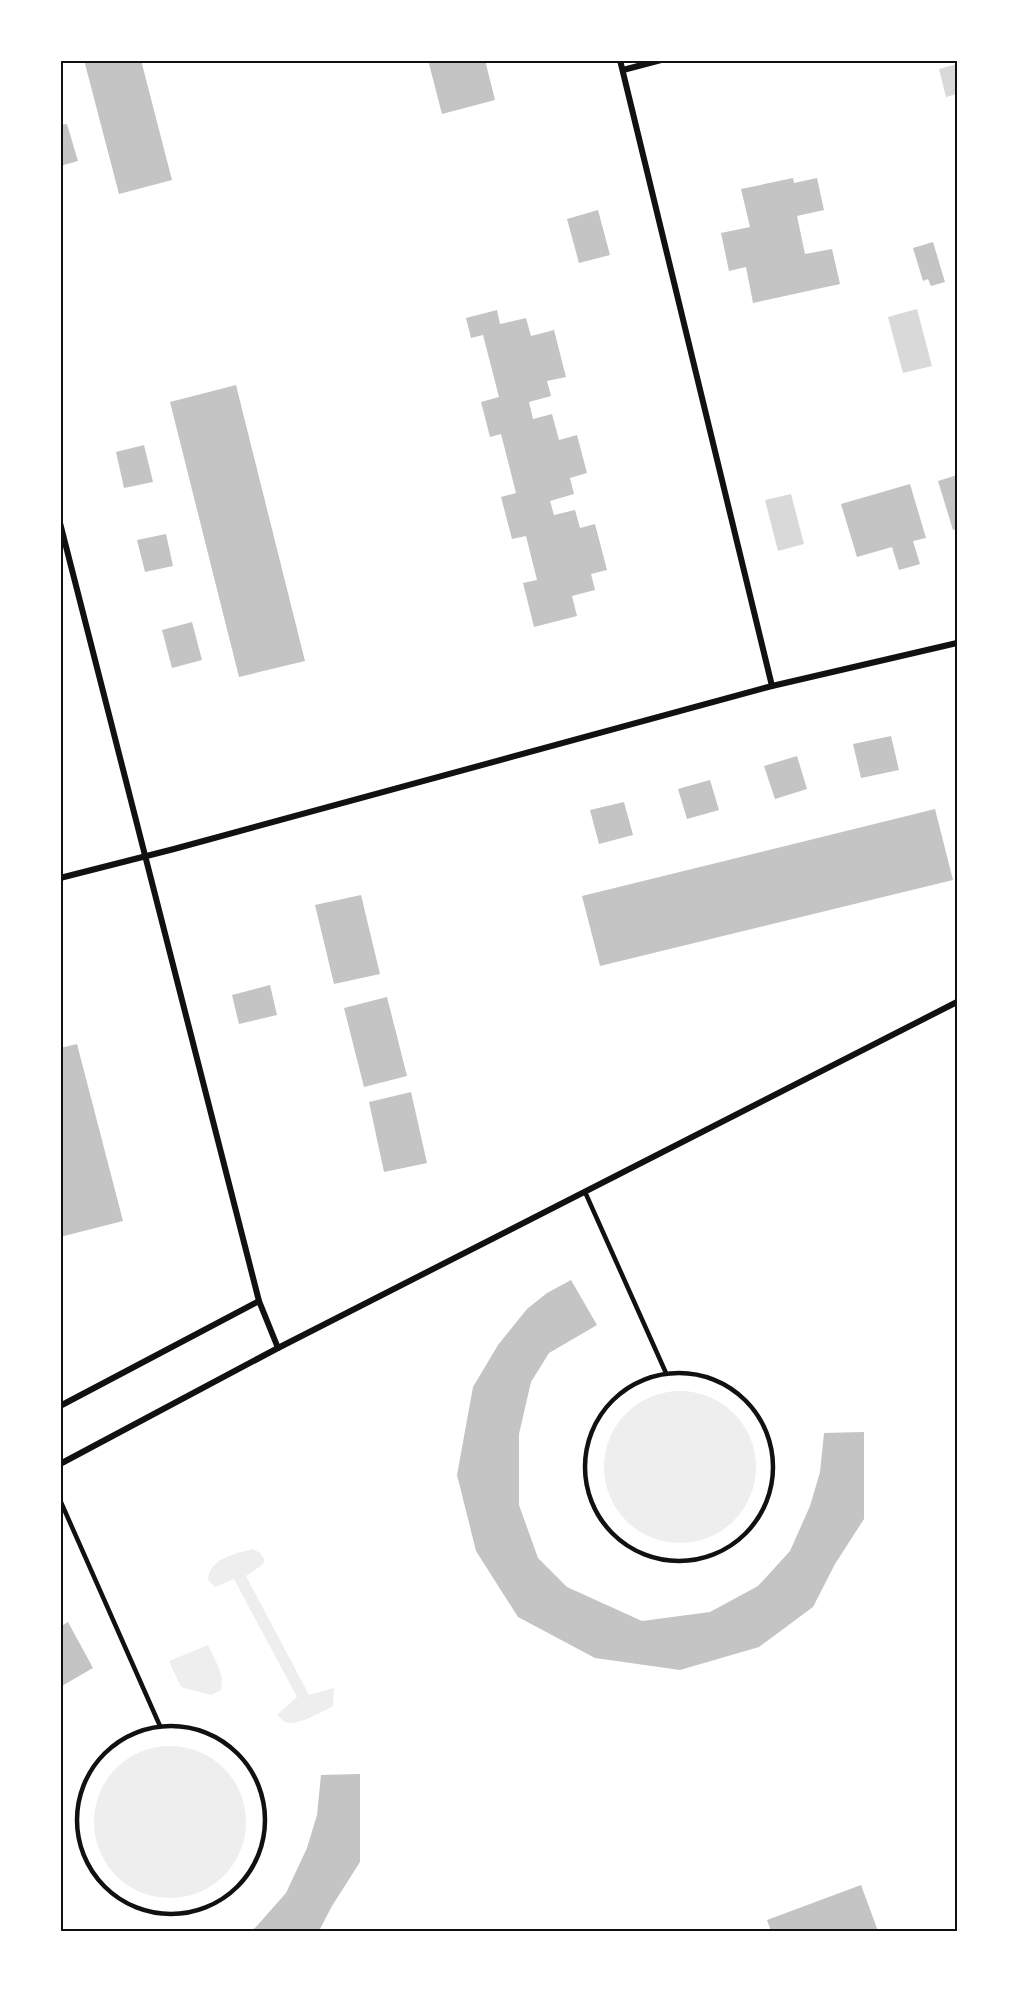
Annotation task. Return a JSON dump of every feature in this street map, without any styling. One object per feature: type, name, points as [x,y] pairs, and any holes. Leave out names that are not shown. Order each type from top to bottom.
[{"type":"street","points":[[620,60],[772,686]]},
{"type":"street","points":[[623,70],[661,60]]},
{"type":"street","points":[[60,523],[259,1301],[278,1348]]},
{"type":"street","points":[[60,878],[772,686],[957,643]]},
{"type":"street","points":[[60,1464],[278,1348],[957,1002]]},
{"type":"street","points":[[60,1407],[259,1301]]},
{"type":"lane","points":[[585,1192],[666,1373]]},
{"type":"lane","points":[[666,1373],[698,1374],[727,1386],[752,1406],[768,1433],[774,1464],[770,1496],[756,1524],[733,1546],[704,1559],[672,1562],[642,1555],[616,1539],[597,1515],[586,1485],[585,1455],[594,1425],[611,1400],[636,1383],[666,1373]]},
{"type":"lane","points":[[60,1500],[160,1726]]},
{"type":"lane","points":[[160,1726],[191,1727],[221,1739],[245,1760],[261,1787],[266,1818],[262,1849],[257,1859],[247,1877],[224,1899],[195,1912],[164,1915],[134,1907],[125,1902],[108,1891],[88,1867],[77,1838],[77,1807],[86,1777],[105,1752],[130,1734],[160,1726]]},
{"type":"shaded area","points":[[957,64],[957,94],[946,97],[939,69]]},
{"type":"shaded area","points":[[917,309],[932,366],[903,373],[888,317]]},
{"type":"shaded area","points":[[791,494],[804,544],[778,551],[765,500]]},
{"type":"shaded area","points":[[680,1391],[695,1392],[709,1397],[734,1413],[750,1438],[755,1452],[755,1482],[750,1496],[734,1521],[709,1537],[695,1542],[680,1543],[665,1542],[651,1537],[626,1521],[610,1496],[605,1482],[604,1467],[605,1452],[610,1438],[626,1413],[651,1397],[665,1392]]},
{"type":"shaded area","points":[[253,1549],[265,1560],[262,1565],[246,1576],[309,1695],[334,1688],[333,1706],[310,1718],[290,1723],[277,1715],[297,1697],[234,1579],[215,1587],[208,1580],[209,1573],[218,1562],[231,1555]]},
{"type":"shaded area","points":[[208,1645],[222,1679],[221,1690],[211,1695],[181,1687],[169,1661]]},
{"type":"shaded area","points":[[170,1746],[185,1747],[199,1752],[224,1768],[240,1793],[245,1807],[245,1837],[240,1851],[224,1876],[199,1892],[185,1897],[170,1898],[155,1897],[141,1892],[116,1876],[100,1851],[95,1837],[94,1822],[95,1807],[100,1793],[116,1768],[141,1752],[155,1747]]},
{"type":"building","points":[[84,60],[141,60],[172,180],[119,194]]},
{"type":"building","points":[[428,60],[485,60],[495,100],[442,114]]},
{"type":"building","points":[[67,124],[78,161],[60,166],[60,125]]},
{"type":"building","points":[[793,178],[794,183],[817,178],[824,210],[797,216],[805,254],[832,249],[840,284],[753,303],[746,267],[729,271],[721,233],[750,227],[741,189]]},
{"type":"building","points":[[598,210],[610,255],[579,263],[567,219]]},
{"type":"building","points":[[933,242],[945,282],[931,286],[928,279],[923,281],[913,248]]},
{"type":"building","points":[[497,310],[500,324],[526,318],[531,336],[554,330],[566,377],[547,381],[551,396],[529,402],[533,419],[552,414],[559,440],[577,435],[587,473],[570,478],[574,494],[550,501],[554,515],[575,510],[580,528],[595,524],[607,570],[591,574],[595,590],[572,596],[577,616],[534,627],[523,583],[537,580],[526,536],[512,539],[501,497],[516,493],[501,434],[490,437],[481,402],[499,397],[483,335],[471,338],[466,318]]},
{"type":"building","points":[[236,385],[305,661],[239,677],[170,402]]},
{"type":"building","points":[[144,445],[153,482],[124,488],[116,452]]},
{"type":"building","points":[[957,475],[957,529],[953,530],[938,481]]},
{"type":"building","points":[[910,484],[926,538],[913,541],[920,564],[899,570],[892,547],[857,557],[841,504]]},
{"type":"building","points":[[166,534],[173,566],[145,572],[137,540]]},
{"type":"building","points":[[192,622],[202,660],[172,668],[162,630]]},
{"type":"building","points":[[891,736],[899,770],[861,778],[853,744]]},
{"type":"building","points":[[797,756],[807,789],[775,799],[764,766]]},
{"type":"building","points":[[710,780],[719,810],[687,819],[678,789]]},
{"type":"building","points":[[624,802],[633,835],[599,844],[590,810]]},
{"type":"building","points":[[935,809],[953,880],[600,966],[582,896]]},
{"type":"building","points":[[361,895],[380,974],[334,984],[315,905]]},
{"type":"building","points":[[270,985],[277,1015],[239,1024],[232,995]]},
{"type":"building","points":[[387,997],[407,1076],[364,1087],[344,1008]]},
{"type":"building","points":[[77,1044],[123,1221],[60,1237],[60,1048]]},
{"type":"building","points":[[411,1092],[427,1163],[384,1172],[369,1102]]},
{"type":"building","points":[[571,1280],[597,1325],[549,1353],[531,1382],[519,1434],[519,1505],[538,1558],[567,1587],[642,1621],[710,1612],[758,1586],[790,1551],[810,1506],[820,1472],[824,1433],[864,1432],[864,1519],[835,1564],[813,1607],[759,1647],[680,1670],[595,1658],[518,1617],[476,1551],[457,1475],[473,1387],[498,1345],[527,1309],[547,1293]]},
{"type":"building","points":[[68,1622],[93,1668],[60,1687],[60,1627]]},
{"type":"building","points":[[360,1774],[360,1862],[319,1931],[249,1931],[255,1928],[286,1893],[307,1848],[317,1815],[321,1775]]},
{"type":"building","points":[[861,1885],[878,1931],[771,1931],[767,1920]]}]
